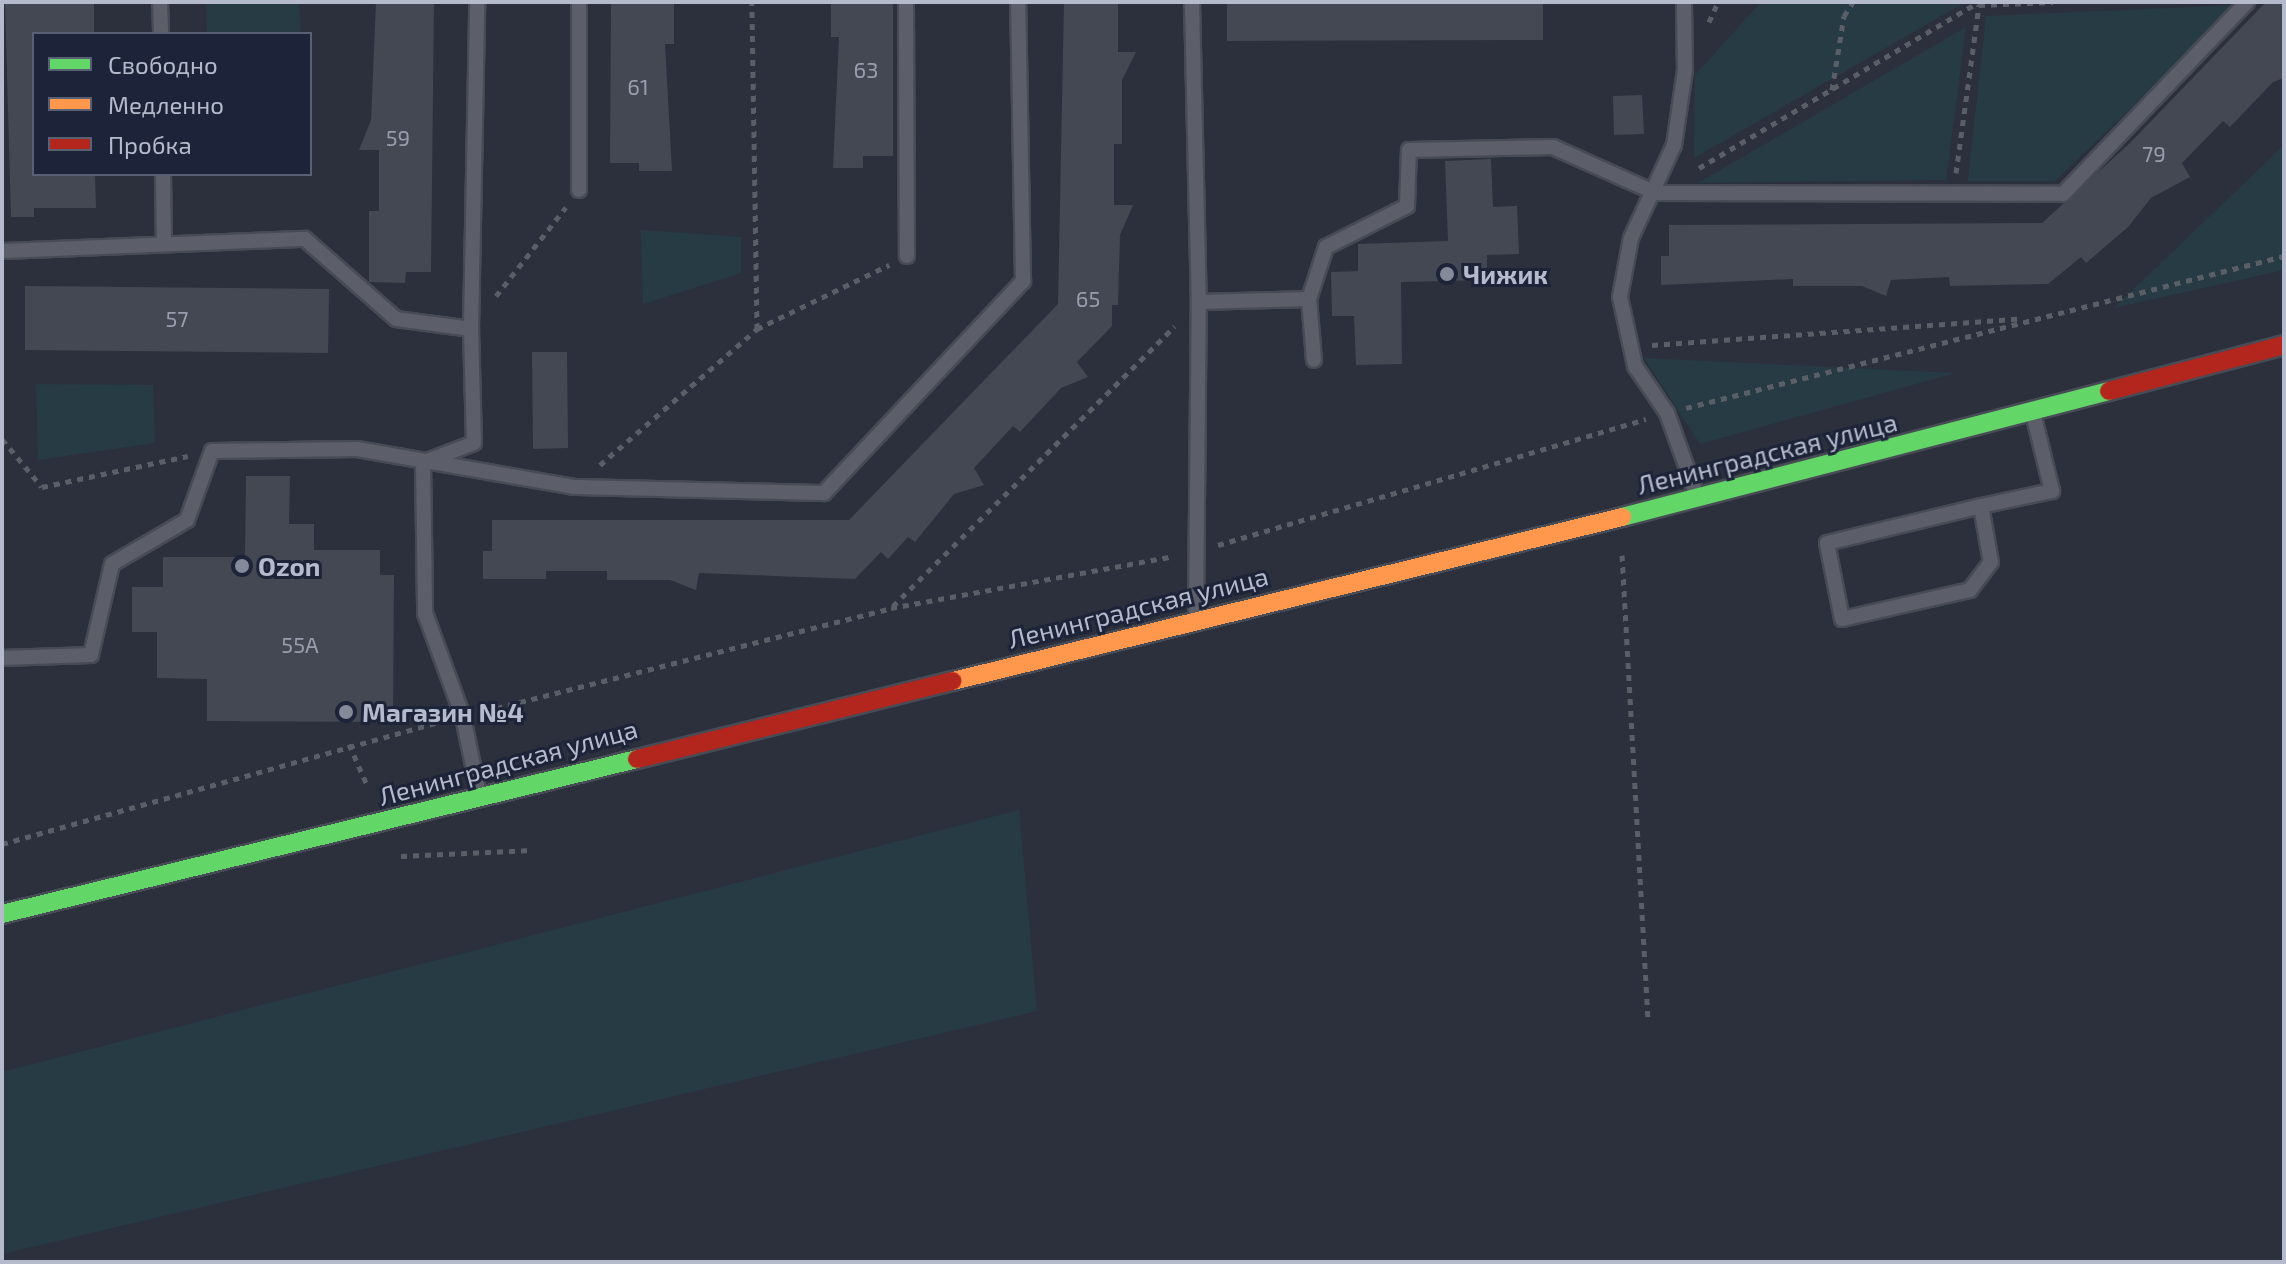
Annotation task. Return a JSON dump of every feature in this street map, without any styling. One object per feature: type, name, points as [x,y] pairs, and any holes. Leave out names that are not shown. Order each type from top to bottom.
[{"type":"street","name":"Ленинградская улица","points":[[2,914],[1196,619],[1620,518],[2033,413],[2284,345]]},
{"type":"lane","points":[[160,2],[161,32]]},
{"type":"lane","points":[[423,462],[474,443],[471,329],[477,2]]},
{"type":"lane","points":[[579,2],[579,190]]},
{"type":"lane","points":[[906,2],[907,256]]},
{"type":"lane","points":[[2,658],[91,655],[112,564],[187,520],[212,451],[357,449],[574,487],[824,493],[1023,281],[1018,2]]},
{"type":"lane","points":[[1192,2],[1199,302],[1193,553],[1196,619]]},
{"type":"lane","points":[[1684,2],[1685,70],[1674,145],[1656,193],[1631,238],[1620,297],[1635,366],[1667,413],[1697,496]]},
{"type":"lane","points":[[1314,360],[1309,299],[1326,247],[1407,206],[1409,150],[1553,147],[1656,193],[2063,194],[2247,2]]},
{"type":"lane","points":[[163,176],[164,244]]},
{"type":"lane","points":[[2,251],[305,239],[396,319],[471,329]]},
{"type":"lane","points":[[1199,302],[1309,299]]},
{"type":"lane","points":[[1981,506],[1991,562],[1970,590],[1842,619],[1827,543],[1981,506],[2052,491],[2033,413]]},
{"type":"lane","points":[[423,462],[425,613],[463,717],[480,795]]},
{"type":"path","points":[[752,2],[757,329]]},
{"type":"path","points":[[1832,91],[1844,16],[1853,2]]},
{"type":"path","points":[[1696,170],[1979,3],[2053,2]]},
{"type":"path","points":[[1953,194],[1979,3]]},
{"type":"path","points":[[471,329],[579,190]]},
{"type":"path","points":[[574,487],[757,329],[907,256]]},
{"type":"path","points":[[2,844],[349,744],[891,608],[1193,553],[1667,413],[2284,256]]},
{"type":"path","points":[[891,608],[1199,302]]},
{"type":"path","points":[[1631,346],[2033,318]]},
{"type":"path","points":[[2,439],[42,487],[212,451]]},
{"type":"path","points":[[1620,518],[1648,1021]]},
{"type":"shaded area","points":[[206,2],[299,2],[301,32],[207,32]]},
{"type":"shaded area","points":[[1761,2],[1966,2],[1694,158],[1695,75]]},
{"type":"shaded area","points":[[2238,5],[2055,181],[1968,181],[1986,16]]},
{"type":"shaded area","points":[[1966,27],[1946,180],[1698,183]]},
{"type":"shaded area","points":[[2284,145],[2284,270],[2114,308]]},
{"type":"shaded area","points":[[641,230],[741,237],[741,273],[643,304]]},
{"type":"shaded area","points":[[1644,358],[1956,373],[1700,444]]},
{"type":"shaded area","points":[[36,384],[153,385],[155,443],[38,460]]},
{"type":"shaded area","points":[[1019,810],[1037,1011],[2,1254],[2,1072]]},
{"type":"building","points":[[5,2],[94,2],[94,32],[32,32],[32,176],[95,176],[96,208],[34,208],[34,217],[11,217]]},
{"type":"building","points":[[376,2],[434,2],[431,272],[406,272],[405,283],[369,282],[369,211],[379,211],[379,150],[359,150],[371,120]]},
{"type":"building","points":[[611,2],[674,2],[674,44],[665,44],[672,171],[639,171],[639,163],[610,163]]},
{"type":"building","points":[[831,2],[893,2],[893,156],[863,156],[863,168],[833,168],[839,37],[831,37]]},
{"type":"building","points":[[1064,2],[1118,2],[1118,52],[1136,52],[1122,80],[1122,144],[1114,144],[1114,205],[1133,205],[1120,235],[1118,305],[1112,305],[1112,326],[1077,362],[1088,377],[1061,388],[1020,432],[1013,426],[974,468],[984,485],[954,494],[915,542],[908,537],[888,559],[881,552],[855,579],[699,573],[696,590],[670,580],[607,580],[607,571],[546,571],[546,579],[483,579],[483,551],[492,551],[492,520],[849,520],[1058,304]]},
{"type":"building","points":[[1227,2],[1543,2],[1543,40],[1227,41]]},
{"type":"building","points":[[2266,2],[2284,2],[2284,78],[2273,82],[2230,127],[2223,121],[2182,163],[2190,177],[2151,198],[2128,227],[2086,263],[2081,257],[2048,284],[1950,286],[1949,277],[1891,280],[1886,296],[1862,286],[1793,286],[1793,279],[1661,285],[1661,256],[1669,256],[1669,225],[2042,223],[2130,143]]},
{"type":"building","points":[[1642,95],[1644,134],[1614,135],[1613,96]]},
{"type":"building","points":[[1491,159],[1493,207],[1517,206],[1519,254],[1487,255],[1487,280],[1401,282],[1402,364],[1356,365],[1354,316],[1332,316],[1331,272],[1358,271],[1358,244],[1448,241],[1445,161]]},
{"type":"building","points":[[25,286],[329,289],[328,353],[25,350]]},
{"type":"building","points":[[532,352],[567,352],[568,448],[533,449]]},
{"type":"building","points":[[246,476],[290,476],[289,524],[314,524],[314,550],[380,550],[380,575],[394,575],[393,722],[207,721],[207,679],[157,678],[157,632],[132,632],[132,587],[163,587],[163,557],[245,557]]},
{"type":"traffic: fast","points":[[1622,517],[2109,391]]},
{"type":"traffic: fast","points":[[2,914],[637,759]]},
{"type":"traffic: slow","points":[[953,681],[1622,517]]},
{"type":"traffic: jam","points":[[2109,391],[2284,345]]},
{"type":"traffic: jam","points":[[637,759],[953,681]]},
{"type":"place","name":"Чижик","points":[[1447,274]]},
{"type":"place","name":"Ozon","points":[[242,566]]},
{"type":"place","name":"Магазин №4","points":[[346,712]]}]
